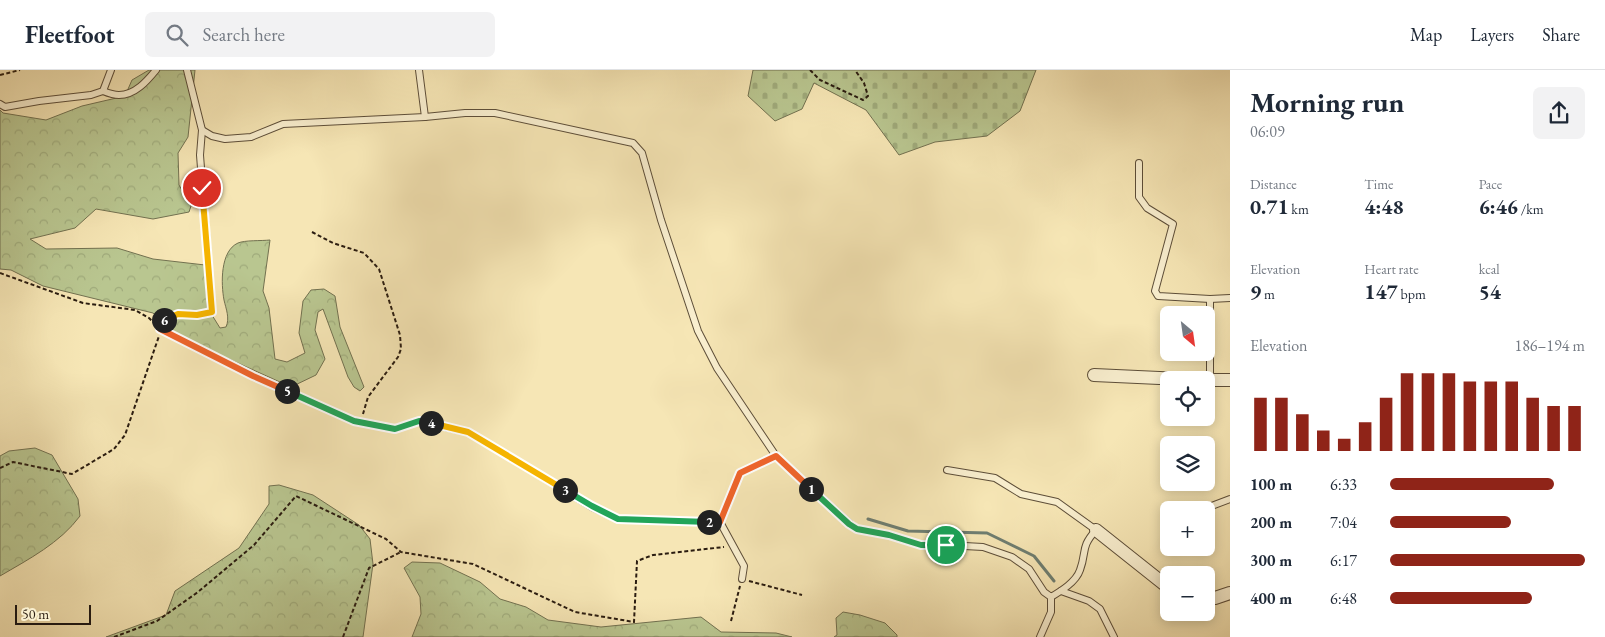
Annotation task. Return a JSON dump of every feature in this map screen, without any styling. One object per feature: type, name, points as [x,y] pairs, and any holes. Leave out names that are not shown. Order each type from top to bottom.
[{"type":"street","points":[[1094,375],[1160,378]]},
{"type":"street","points":[[1215,380],[1230,380]]},
{"type":"street","points":[[1096,530],[1160,581]]},
{"type":"street","points":[[1215,598],[1230,593]]},
{"type":"lane","points":[[103,91],[111,70]]},
{"type":"lane","points":[[0,104],[5,107],[91,95],[103,91],[118,95],[128,94],[143,86],[156,70]]},
{"type":"lane","points":[[187,70],[202,130],[200,155],[212,312],[197,315],[178,314],[163,320],[160,329],[253,376],[354,421],[395,429],[419,421],[468,432],[592,506],[618,519],[720,522]]},
{"type":"lane","points":[[419,70],[425,117]]},
{"type":"lane","points":[[202,130],[212,136],[225,139],[251,137],[283,124],[425,117],[465,113],[494,114],[633,143],[642,153],[661,220],[698,331],[717,368],[776,456],[849,524],[857,529],[889,535],[921,545],[983,547],[1012,557],[1029,570],[1044,592],[1051,597]]},
{"type":"lane","points":[[1139,163],[1139,198],[1146,208],[1174,224],[1155,291],[1158,296],[1210,299],[1230,298]]},
{"type":"lane","points":[[1206,371],[1210,299]]},
{"type":"lane","points":[[742,578],[744,566],[720,522],[740,473],[776,456]]},
{"type":"lane","points":[[948,470],[995,478],[1021,494],[1056,502],[1096,530],[1084,544],[1080,571],[1061,591],[1051,597]]},
{"type":"lane","points":[[1215,505],[1230,499]]},
{"type":"lane","points":[[1061,591],[1089,601],[1100,609],[1114,637]]},
{"type":"lane","points":[[1040,637],[1051,612],[1051,597]]},
{"type":"path","points":[[0,75],[20,70]]},
{"type":"path","points":[[810,70],[820,80],[862,100],[868,96],[864,83],[855,70]]},
{"type":"path","points":[[312,232],[332,243],[364,253],[379,268],[400,335],[401,349],[398,356],[368,397],[361,422]]},
{"type":"path","points":[[0,273],[83,303],[135,310],[150,318],[160,329],[125,435],[114,449],[72,474],[13,462],[0,468]]},
{"type":"path","points":[[114,637],[157,621],[198,592],[254,544],[296,496],[386,539],[401,552],[473,564],[575,612],[634,622],[637,561],[653,555],[732,546]]},
{"type":"path","points":[[343,637],[369,568],[401,552]]},
{"type":"path","points":[[731,621],[742,578],[802,595]]},
{"type":"green space","points":[[149,70],[195,70],[188,137],[178,153],[179,185],[191,206],[189,212],[153,219],[96,209],[75,228],[30,239],[46,249],[117,248],[153,259],[205,265],[207,307],[220,328],[226,327],[228,320],[222,277],[228,253],[232,247],[241,242],[270,240],[263,291],[269,308],[275,359],[287,362],[305,353],[299,333],[303,301],[311,290],[324,289],[335,296],[340,327],[364,387],[360,391],[354,387],[348,377],[323,309],[318,312],[315,330],[325,359],[316,375],[291,387],[180,337],[153,313],[43,286],[11,270],[0,269],[0,110],[3,113],[46,120],[82,106],[125,96],[132,80]]},
{"type":"green space","points":[[753,70],[1036,70],[1020,111],[987,136],[935,142],[899,155],[866,110],[814,83],[802,109],[775,121],[748,96]]},
{"type":"green space","points":[[35,448],[52,455],[78,499],[80,516],[54,542],[33,557],[0,576],[0,456],[9,451]]},
{"type":"green space","points":[[279,485],[313,495],[359,525],[370,539],[373,564],[363,637],[106,637],[166,615],[175,591],[239,548],[269,504],[269,486]]},
{"type":"green space","points":[[412,562],[440,563],[480,582],[500,599],[526,607],[548,620],[601,627],[701,617],[721,632],[776,633],[792,637],[412,637],[421,614],[420,597],[404,568]]},
{"type":"green space","points":[[843,612],[885,623],[897,637],[834,637],[837,635],[836,618]]},
{"type":"waterway","points":[[868,519],[908,531],[987,533],[1034,556],[1054,581]]},
{"type":"route","points":[[202,188],[212,312],[197,315],[178,314],[163,320],[160,329],[253,376],[354,421],[395,429],[419,421],[468,432],[592,506],[618,519],[720,522],[740,473],[776,456],[849,524],[857,529],[889,535],[921,545],[946,545]]}]
